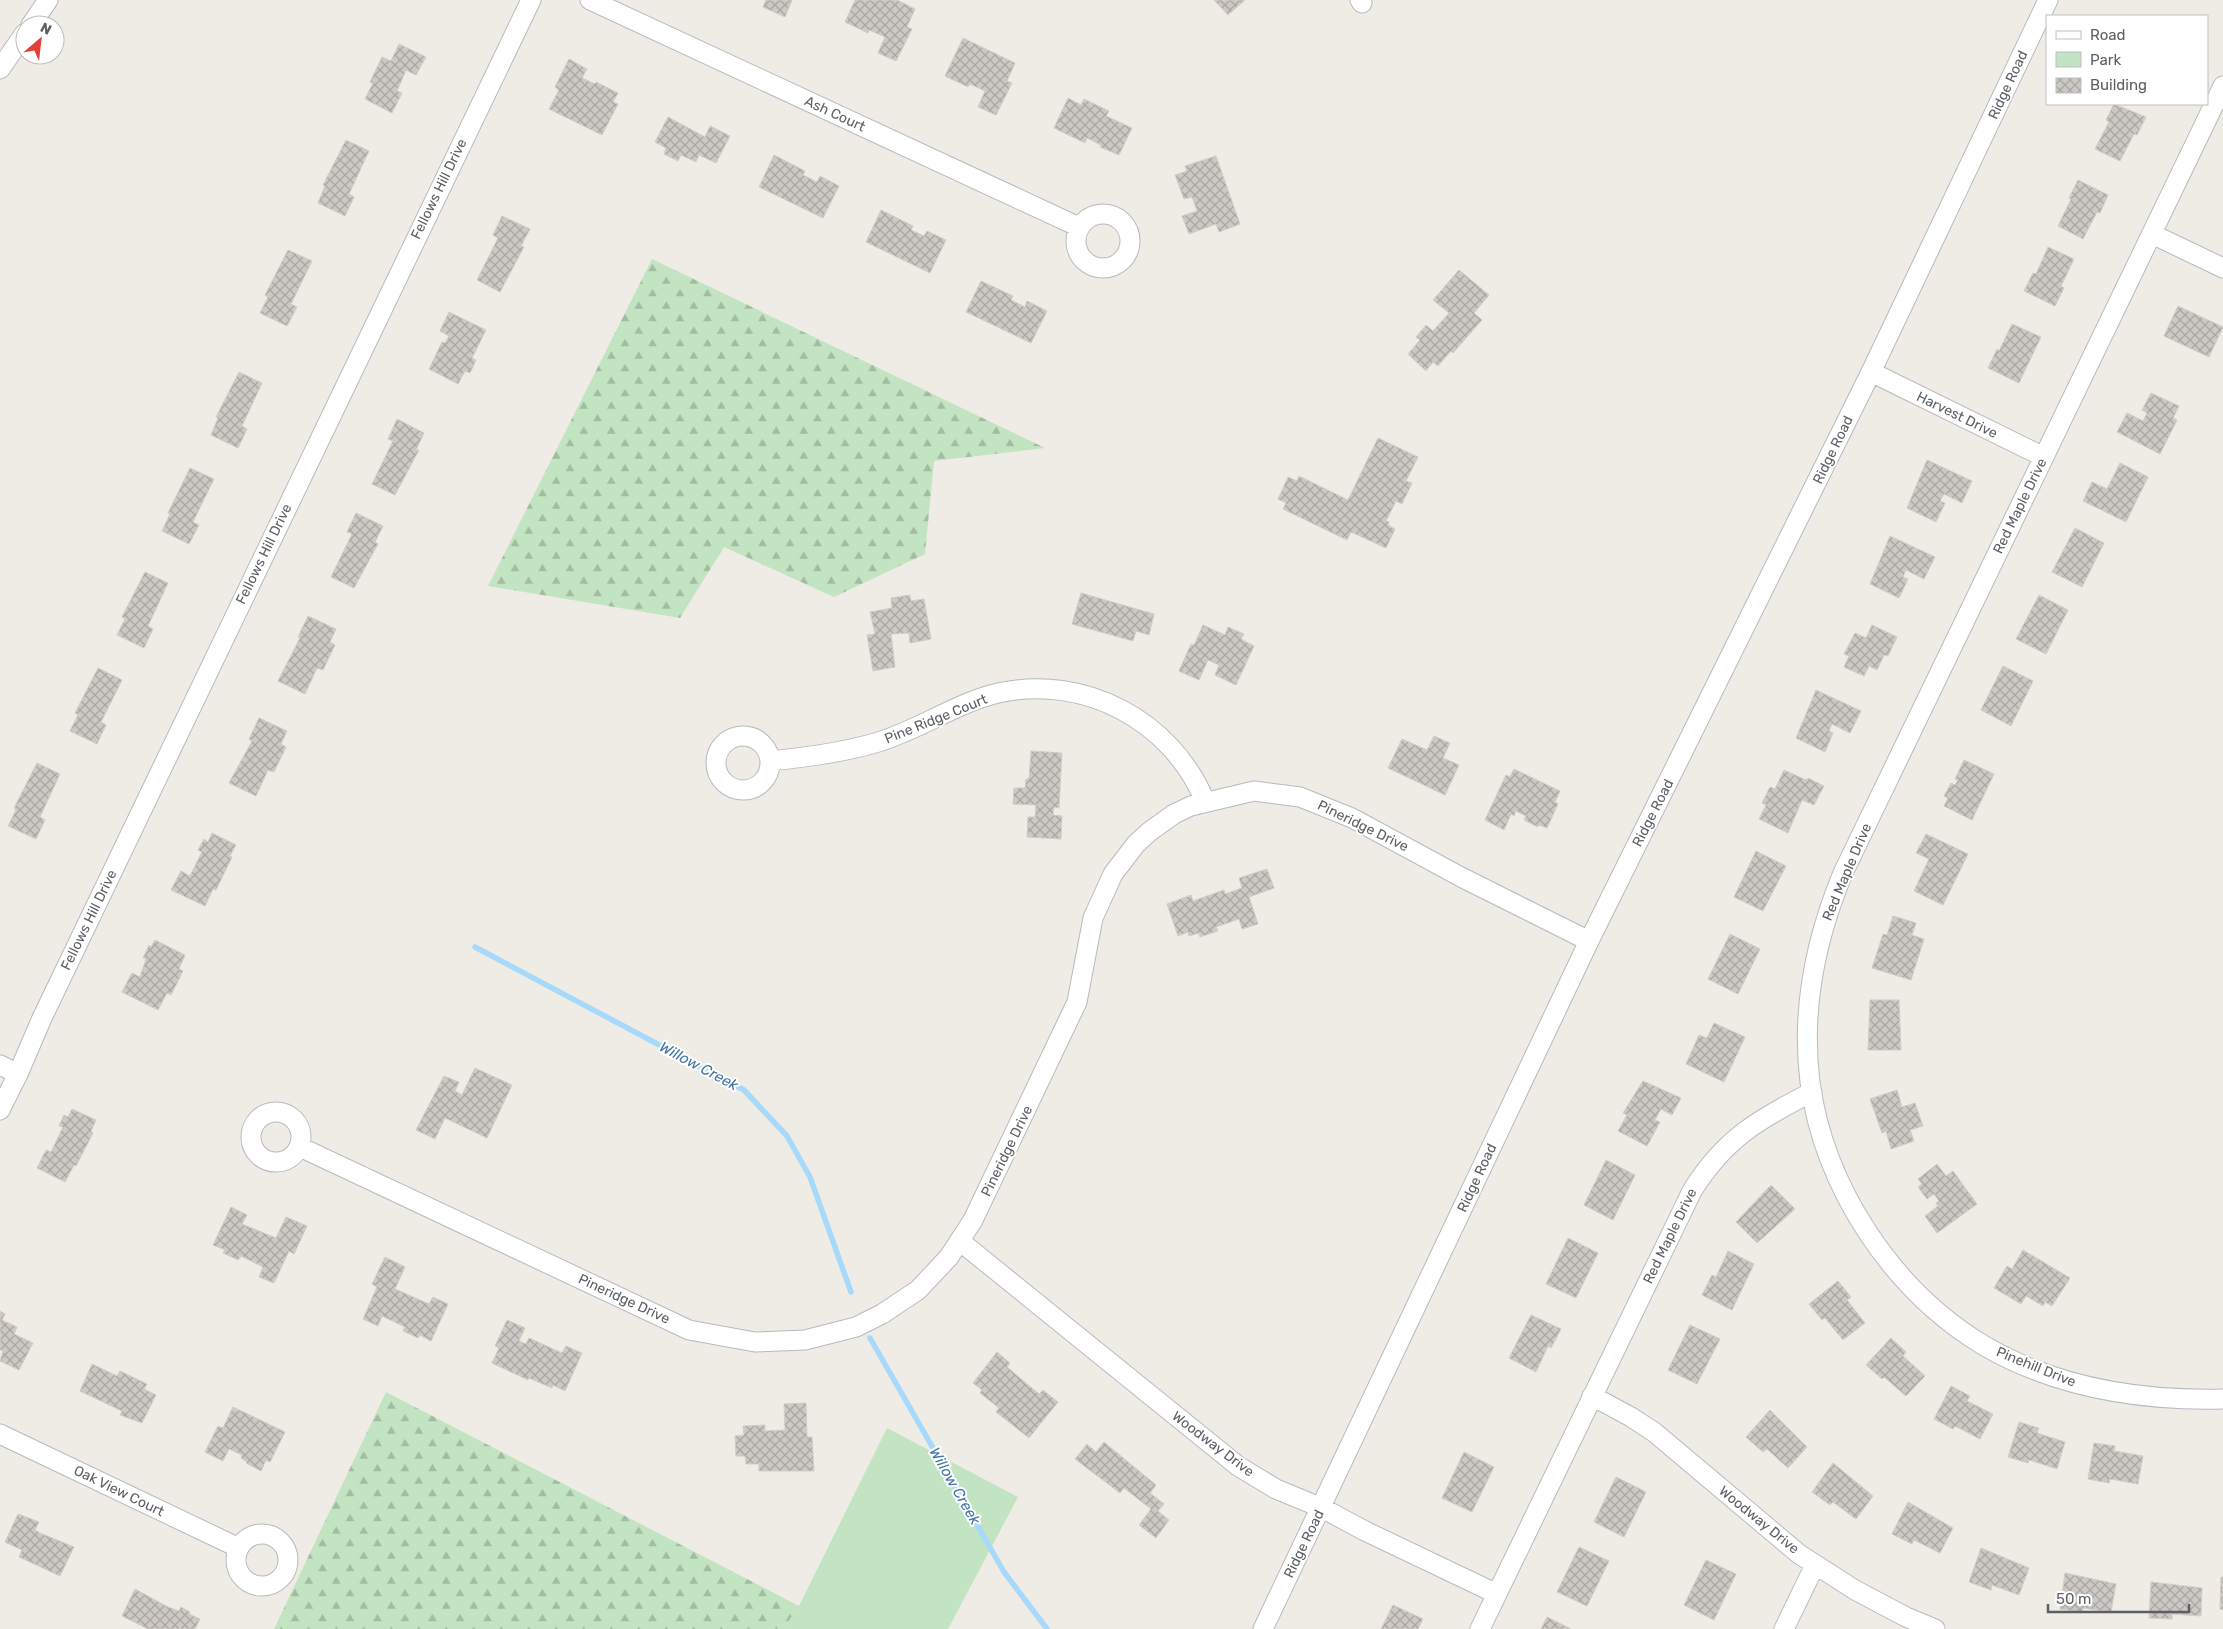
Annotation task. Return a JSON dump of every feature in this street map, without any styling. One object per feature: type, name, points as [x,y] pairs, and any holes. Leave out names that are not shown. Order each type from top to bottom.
[{"type":"street","points":[[38,15],[48,0]]},
{"type":"street","name":"Fellows Hill Drive","points":[[0,1110],[42,1018],[531,0]]},
{"type":"street","name":"Ash Court","points":[[590,0],[1079,227]]},
{"type":"street","name":"Ridge Road","points":[[1263,1629],[1322,1508],[1589,941],[1871,372],[2048,0]]},
{"type":"street","points":[[0,69],[15,47]]},
{"type":"street","name":"Red Maple Drive","points":[[1480,1629],[1692,1191],[1705,1169],[1740,1134],[1784,1106],[1812,1092],[1808,1032],[1810,995],[1817,950],[1830,906],[1843,873],[2223,86]]},
{"type":"street","points":[[2152,234],[2223,268]]},
{"type":"street","name":"Harvest Drive","points":[[1871,372],[2044,457]]},
{"type":"street","name":"Pine Ridge Court","points":[[770,761],[828,755],[876,743],[913,730],[973,702],[997,694],[1028,689],[1053,689],[1078,693],[1102,701],[1129,713],[1157,732],[1196,779],[1205,802]]},
{"type":"street","name":"Pineridge Drive","points":[[300,1147],[689,1330],[755,1342],[805,1340],[856,1327],[882,1314],[918,1290],[961,1242],[1029,1106],[1077,1002],[1093,918],[1113,874],[1136,844],[1174,814],[1205,802],[1254,791],[1300,797],[1352,818],[1461,877],[1589,941]]},
{"type":"street","points":[[0,1065],[18,1074]]},
{"type":"street","name":"Pinehill Drive","points":[[1812,1092],[1820,1129],[1833,1165],[1853,1208],[1873,1240],[1896,1270],[1926,1302],[1952,1324],[1983,1345],[2017,1362],[2090,1388],[2157,1398],[2223,1399]]},
{"type":"street","name":"Woodway Drive","points":[[961,1242],[1238,1466],[1276,1489],[1322,1508],[1365,1531],[1497,1594]]},
{"type":"street","name":"Woodway Drive","points":[[1592,1396],[1654,1432],[1815,1565],[1855,1590],[1906,1617],[1936,1629]]},
{"type":"street","name":"Oak View Court","points":[[0,1434],[238,1548]]},
{"type":"street","points":[[1784,1629],[1815,1565]]},
{"type":"green space","points":[[652,259],[1045,448],[934,461],[925,554],[834,597],[724,547],[680,618],[488,586]]},
{"type":"green space","points":[[386,1392],[799,1606],[783,1629],[274,1629]]},
{"type":"green space","points":[[887,1428],[1018,1497],[948,1629],[783,1629],[799,1606]]},
{"type":"building","points":[[766,0],[792,0],[785,17],[763,7]]},
{"type":"building","points":[[855,0],[897,0],[915,9],[907,27],[912,29],[896,61],[878,53],[885,37],[869,30],[868,33],[845,22]]},
{"type":"building","points":[[1214,0],[1245,0],[1228,15]]},
{"type":"building","points":[[963,38],[1015,63],[1007,81],[1012,83],[996,115],[978,107],[985,91],[970,84],[968,87],[945,76]]},
{"type":"building","points":[[399,44],[426,57],[416,75],[406,70],[397,91],[402,93],[392,113],[365,99],[373,83],[370,82],[382,57],[391,61]]},
{"type":"building","points":[[569,59],[587,69],[582,78],[595,84],[596,82],[618,93],[613,102],[618,104],[602,135],[549,109],[559,90],[555,87]]},
{"type":"building","points":[[1068,98],[1081,105],[1084,99],[1109,111],[1106,116],[1132,128],[1119,155],[1100,147],[1101,145],[1087,138],[1085,143],[1054,128]]},
{"type":"building","points":[[2114,105],[2146,117],[2137,135],[2134,134],[2120,161],[2095,149],[2109,122],[2106,120]]},
{"type":"building","points":[[668,117],[705,137],[710,126],[730,136],[716,163],[699,155],[696,162],[681,155],[678,161],[664,154],[666,148],[655,142]]},
{"type":"building","points":[[346,140],[369,151],[349,194],[354,197],[345,216],[318,203],[325,186],[323,185]]},
{"type":"building","points":[[774,155],[805,171],[803,175],[817,182],[820,176],[839,186],[823,218],[759,187]]},
{"type":"building","points":[[1216,156],[1240,224],[1219,232],[1216,224],[1189,234],[1182,216],[1197,211],[1192,197],[1184,199],[1175,175],[1187,171],[1185,166]]},
{"type":"building","points":[[2078,180],[2108,195],[2100,213],[2097,212],[2083,239],[2058,226]]},
{"type":"building","points":[[881,210],[913,226],[911,230],[924,236],[927,231],[946,240],[930,273],[866,242]]},
{"type":"building","points":[[502,216],[530,229],[521,246],[524,247],[500,292],[477,280],[498,238],[493,235]]},
{"type":"building","points":[[2048,247],[2074,259],[2061,286],[2064,288],[2055,306],[2024,291],[2033,273],[2036,274]]},
{"type":"building","points":[[288,250],[312,261],[291,304],[297,307],[287,326],[260,313],[268,297],[265,295]]},
{"type":"building","points":[[1459,270],[1489,295],[1474,313],[1482,320],[1453,353],[1451,351],[1438,366],[1433,362],[1426,371],[1408,354],[1420,340],[1416,337],[1426,325],[1433,331],[1449,313],[1433,300]]},
{"type":"building","points":[[981,281],[1013,296],[1011,300],[1025,307],[1027,301],[1047,311],[1031,343],[966,312]]},
{"type":"building","points":[[2178,306],[2223,327],[2209,357],[2164,336]]},
{"type":"building","points":[[449,312],[486,330],[472,358],[476,360],[470,373],[465,371],[458,384],[429,369],[442,342],[445,343],[449,336],[440,331]]},
{"type":"building","points":[[2012,324],[2041,337],[2019,383],[1988,368],[1997,349],[1999,351]]},
{"type":"building","points":[[239,372],[262,383],[242,426],[247,429],[238,448],[211,435],[218,418],[216,417]]},
{"type":"building","points":[[2151,393],[2179,406],[2173,418],[2177,420],[2160,454],[2117,432],[2127,413],[2143,421],[2147,413],[2142,410]]},
{"type":"building","points":[[397,419],[424,433],[416,450],[419,450],[395,495],[372,484],[393,441],[388,439]]},
{"type":"building","points":[[1378,438],[1418,457],[1406,481],[1412,483],[1402,504],[1396,501],[1386,521],[1389,522],[1388,525],[1395,529],[1386,548],[1351,532],[1347,540],[1283,509],[1286,503],[1278,499],[1288,477],[1297,481],[1299,476],[1348,500]]},
{"type":"building","points":[[1927,460],[1972,481],[1962,503],[1944,494],[1940,501],[1945,503],[1936,522],[1907,508]]},
{"type":"building","points":[[2120,463],[2148,477],[2126,522],[2083,501],[2092,482],[2107,489]]},
{"type":"building","points":[[190,468],[214,479],[193,522],[199,525],[189,544],[162,531],[170,514],[168,513]]},
{"type":"building","points":[[356,513],[383,526],[375,542],[378,544],[354,588],[331,577],[352,534],[347,532]]},
{"type":"building","points":[[2075,528],[2104,543],[2082,587],[2052,572]]},
{"type":"building","points":[[1890,536],[1935,557],[1924,579],[1906,570],[1903,577],[1908,579],[1899,598],[1870,584]]},
{"type":"building","points":[[145,572],[168,583],[148,626],[153,629],[144,648],[117,635],[125,619],[122,617]]},
{"type":"building","points":[[1081,593],[1154,614],[1149,635],[1136,631],[1133,641],[1072,624]]},
{"type":"building","points":[[910,595],[911,601],[924,599],[931,639],[910,643],[909,633],[891,634],[895,667],[873,671],[867,635],[875,634],[870,612],[892,608],[891,598]]},
{"type":"building","points":[[2039,595],[2068,610],[2046,654],[2016,639]]},
{"type":"building","points":[[308,616],[336,629],[330,642],[335,645],[323,670],[317,668],[305,694],[278,681],[300,638],[298,637]]},
{"type":"building","points":[[1203,625],[1225,635],[1228,627],[1244,634],[1241,639],[1254,646],[1236,685],[1215,675],[1219,665],[1208,660],[1199,680],[1179,671],[1191,644],[1194,645]]},
{"type":"building","points":[[1872,625],[1897,637],[1888,656],[1884,655],[1877,670],[1869,666],[1864,676],[1844,667],[1849,656],[1844,654],[1855,633],[1866,638]]},
{"type":"building","points":[[2003,666],[2033,681],[2011,726],[1981,710]]},
{"type":"building","points":[[98,668],[122,680],[101,722],[106,725],[97,744],[70,731],[78,715],[75,713]]},
{"type":"building","points":[[1816,690],[1861,711],[1850,733],[1832,724],[1829,731],[1833,733],[1825,752],[1796,738]]},
{"type":"building","points":[[259,718],[287,731],[281,744],[286,747],[274,772],[268,770],[256,796],[229,783],[252,741],[249,739]]},
{"type":"building","points":[[1434,736],[1450,743],[1443,758],[1459,765],[1445,795],[1388,768],[1402,739],[1427,750]]},
{"type":"building","points":[[1031,751],[1062,753],[1059,808],[1054,807],[1053,815],[1062,816],[1061,839],[1027,837],[1028,817],[1035,817],[1036,805],[1013,804],[1014,788],[1025,788],[1026,779],[1029,779]]},
{"type":"building","points":[[1964,760],[1994,774],[1972,820],[1944,806],[1948,798],[1944,796],[1951,783],[1955,785],[1958,780],[1955,779]]},
{"type":"building","points":[[37,763],[60,774],[40,817],[45,820],[36,839],[8,826],[16,810],[14,808]]},
{"type":"building","points":[[1514,769],[1560,791],[1555,802],[1558,804],[1547,828],[1539,825],[1538,827],[1524,820],[1526,816],[1516,811],[1514,816],[1511,814],[1504,830],[1485,820],[1506,775],[1510,777]]},
{"type":"building","points":[[1784,770],[1824,786],[1814,805],[1802,800],[1788,833],[1759,819],[1766,805],[1762,803],[1770,787],[1775,789]]},
{"type":"building","points":[[212,833],[236,845],[216,890],[213,889],[205,906],[171,890],[181,871],[190,876],[202,852],[198,850],[204,839],[208,842]]},
{"type":"building","points":[[1926,834],[1968,854],[1943,905],[1914,891],[1929,859],[1916,853]]},
{"type":"building","points":[[1756,851],[1786,866],[1763,911],[1734,897]]},
{"type":"building","points":[[1267,869],[1274,888],[1249,897],[1258,924],[1242,929],[1239,919],[1216,927],[1218,931],[1200,937],[1199,933],[1189,936],[1188,932],[1178,936],[1167,904],[1191,895],[1193,901],[1224,890],[1225,894],[1242,888],[1239,878]]},
{"type":"building","points":[[1893,916],[1916,923],[1912,935],[1924,939],[1911,980],[1872,968],[1883,934],[1887,935]]},
{"type":"building","points":[[1730,934],[1760,949],[1738,994],[1708,979]]},
{"type":"building","points":[[155,940],[185,955],[179,969],[183,971],[171,995],[167,993],[158,1010],[122,992],[132,973],[140,977],[146,959],[143,958],[149,945],[151,947]]},
{"type":"building","points":[[1870,1000],[1899,1000],[1901,1050],[1868,1050]]},
{"type":"building","points":[[1714,1023],[1745,1037],[1724,1082],[1686,1064],[1699,1035],[1707,1038]]},
{"type":"building","points":[[475,1068],[512,1085],[487,1138],[445,1118],[435,1139],[416,1130],[444,1076],[459,1082],[455,1091],[462,1095]]},
{"type":"building","points":[[1643,1081],[1681,1098],[1672,1115],[1661,1109],[1655,1120],[1660,1122],[1647,1146],[1618,1131],[1627,1115],[1623,1113]]},
{"type":"building","points":[[1897,1090],[1902,1107],[1915,1103],[1923,1126],[1910,1130],[1914,1141],[1891,1149],[1886,1131],[1882,1133],[1870,1099]]},
{"type":"building","points":[[72,1109],[96,1120],[91,1131],[93,1133],[76,1166],[74,1165],[65,1182],[37,1168],[46,1150],[51,1152],[63,1127],[59,1126],[64,1115],[68,1117]]},
{"type":"building","points":[[1606,1160],[1635,1175],[1613,1220],[1584,1205]]},
{"type":"building","points":[[1937,1164],[1946,1176],[1953,1171],[1977,1204],[1937,1233],[1925,1216],[1938,1206],[1936,1203],[1939,1201],[1934,1194],[1927,1199],[1918,1187],[1922,1184],[1918,1179]]},
{"type":"building","points":[[1771,1185],[1795,1209],[1757,1243],[1736,1222]]},
{"type":"building","points":[[231,1207],[247,1215],[242,1224],[276,1238],[286,1217],[307,1226],[294,1254],[289,1251],[274,1283],[259,1277],[263,1267],[241,1256],[238,1260],[223,1253],[225,1250],[213,1245]]},
{"type":"building","points":[[1568,1238],[1598,1253],[1576,1298],[1546,1284]]},
{"type":"building","points":[[2023,1250],[2070,1278],[2052,1306],[2045,1302],[2043,1306],[2026,1296],[2021,1304],[1994,1288],[2007,1266],[2012,1269]]},
{"type":"building","points":[[1728,1251],[1754,1264],[1732,1310],[1702,1295],[1712,1275],[1716,1277]]},
{"type":"building","points":[[385,1257],[405,1267],[395,1289],[429,1304],[433,1297],[448,1304],[431,1341],[420,1335],[418,1338],[403,1331],[405,1327],[382,1316],[378,1326],[363,1319],[377,1287],[372,1284]]},
{"type":"building","points":[[1838,1281],[1851,1297],[1847,1300],[1865,1323],[1843,1340],[1825,1318],[1822,1320],[1809,1304]]},
{"type":"building","points":[[0,1311],[5,1314],[2,1320],[17,1327],[14,1334],[33,1343],[19,1370],[0,1361],[3,1351],[0,1350]]},
{"type":"building","points":[[1531,1315],[1561,1329],[1551,1348],[1548,1346],[1536,1372],[1509,1358]]},
{"type":"building","points":[[507,1320],[525,1328],[519,1341],[526,1344],[529,1338],[562,1353],[566,1346],[582,1353],[565,1391],[553,1385],[552,1388],[529,1378],[528,1380],[492,1363],[499,1348],[495,1346]]},
{"type":"building","points":[[1690,1325],[1720,1339],[1697,1384],[1668,1370]]},
{"type":"building","points":[[1891,1338],[1906,1352],[1903,1356],[1925,1376],[1906,1396],[1884,1377],[1882,1379],[1866,1365]]},
{"type":"building","points":[[997,1352],[1010,1363],[1007,1367],[1039,1394],[1043,1390],[1058,1402],[1029,1438],[996,1412],[999,1408],[980,1393],[982,1390],[973,1383]]},
{"type":"building","points":[[92,1364],[117,1376],[120,1371],[147,1384],[144,1389],[156,1395],[142,1423],[120,1415],[122,1411],[80,1391]]},
{"type":"building","points":[[1951,1386],[1970,1396],[1967,1401],[1993,1414],[1980,1439],[1955,1426],[1953,1429],[1934,1419]]},
{"type":"building","points":[[806,1403],[807,1437],[812,1437],[814,1471],[759,1471],[759,1464],[746,1464],[745,1456],[736,1456],[735,1436],[744,1435],[743,1426],[765,1425],[765,1431],[785,1430],[784,1404]]},
{"type":"building","points":[[233,1407],[285,1432],[270,1462],[266,1460],[261,1471],[246,1463],[241,1458],[242,1455],[229,1449],[223,1461],[205,1452],[218,1426],[223,1428]]},
{"type":"building","points":[[1770,1410],[1807,1447],[1788,1468],[1767,1449],[1763,1452],[1746,1437]]},
{"type":"building","points":[[2019,1422],[2039,1428],[2037,1433],[2065,1442],[2057,1469],[2029,1460],[2028,1463],[2008,1457]]},
{"type":"building","points":[[1104,1442],[1156,1485],[1150,1493],[1164,1504],[1158,1511],[1169,1520],[1156,1538],[1139,1525],[1151,1509],[1124,1488],[1120,1493],[1075,1459],[1087,1444],[1096,1452]]},
{"type":"building","points":[[2094,1443],[2115,1446],[2114,1451],[2143,1456],[2138,1484],[2110,1479],[2109,1483],[2088,1479]]},
{"type":"building","points":[[1464,1452],[1494,1467],[1472,1512],[1442,1498]]},
{"type":"building","points":[[1833,1463],[1873,1496],[1856,1519],[1833,1502],[1830,1505],[1812,1492]]},
{"type":"building","points":[[1616,1477],[1646,1492],[1624,1537],[1594,1522]]},
{"type":"building","points":[[1908,1502],[1953,1528],[1940,1553],[1914,1540],[1912,1544],[1892,1534]]},
{"type":"building","points":[[18,1514],[39,1522],[35,1530],[40,1533],[74,1547],[60,1576],[19,1557],[22,1550],[5,1542]]},
{"type":"building","points":[[1579,1547],[1609,1561],[1587,1606],[1557,1592]]},
{"type":"building","points":[[1981,1548],[2029,1568],[2019,1595],[1992,1585],[1991,1590],[1969,1582]]},
{"type":"building","points":[[1706,1560],[1736,1574],[1714,1620],[1684,1605]]},
{"type":"building","points":[[2065,1573],[2116,1584],[2111,1612],[2083,1608],[2082,1612],[2060,1609]]},
{"type":"building","points":[[2221,1577],[2223,1577],[2223,1610],[2220,1609]]},
{"type":"building","points":[[2151,1582],[2202,1588],[2201,1616],[2172,1614],[2172,1619],[2149,1618]]},
{"type":"building","points":[[135,1589],[168,1607],[179,1611],[181,1607],[190,1612],[189,1614],[200,1619],[195,1629],[148,1629],[122,1616]]},
{"type":"building","points":[[1393,1605],[1423,1619],[1418,1629],[1381,1629]]},
{"type":"building","points":[[1547,1617],[1571,1629],[1541,1629]]},
{"type":"waterway","name":"Willow Creek","points":[[475,947],[744,1090],[787,1136],[810,1177],[851,1292]]},
{"type":"waterway","name":"Willow Creek","points":[[870,1338],[1004,1572],[1047,1629]]}]
